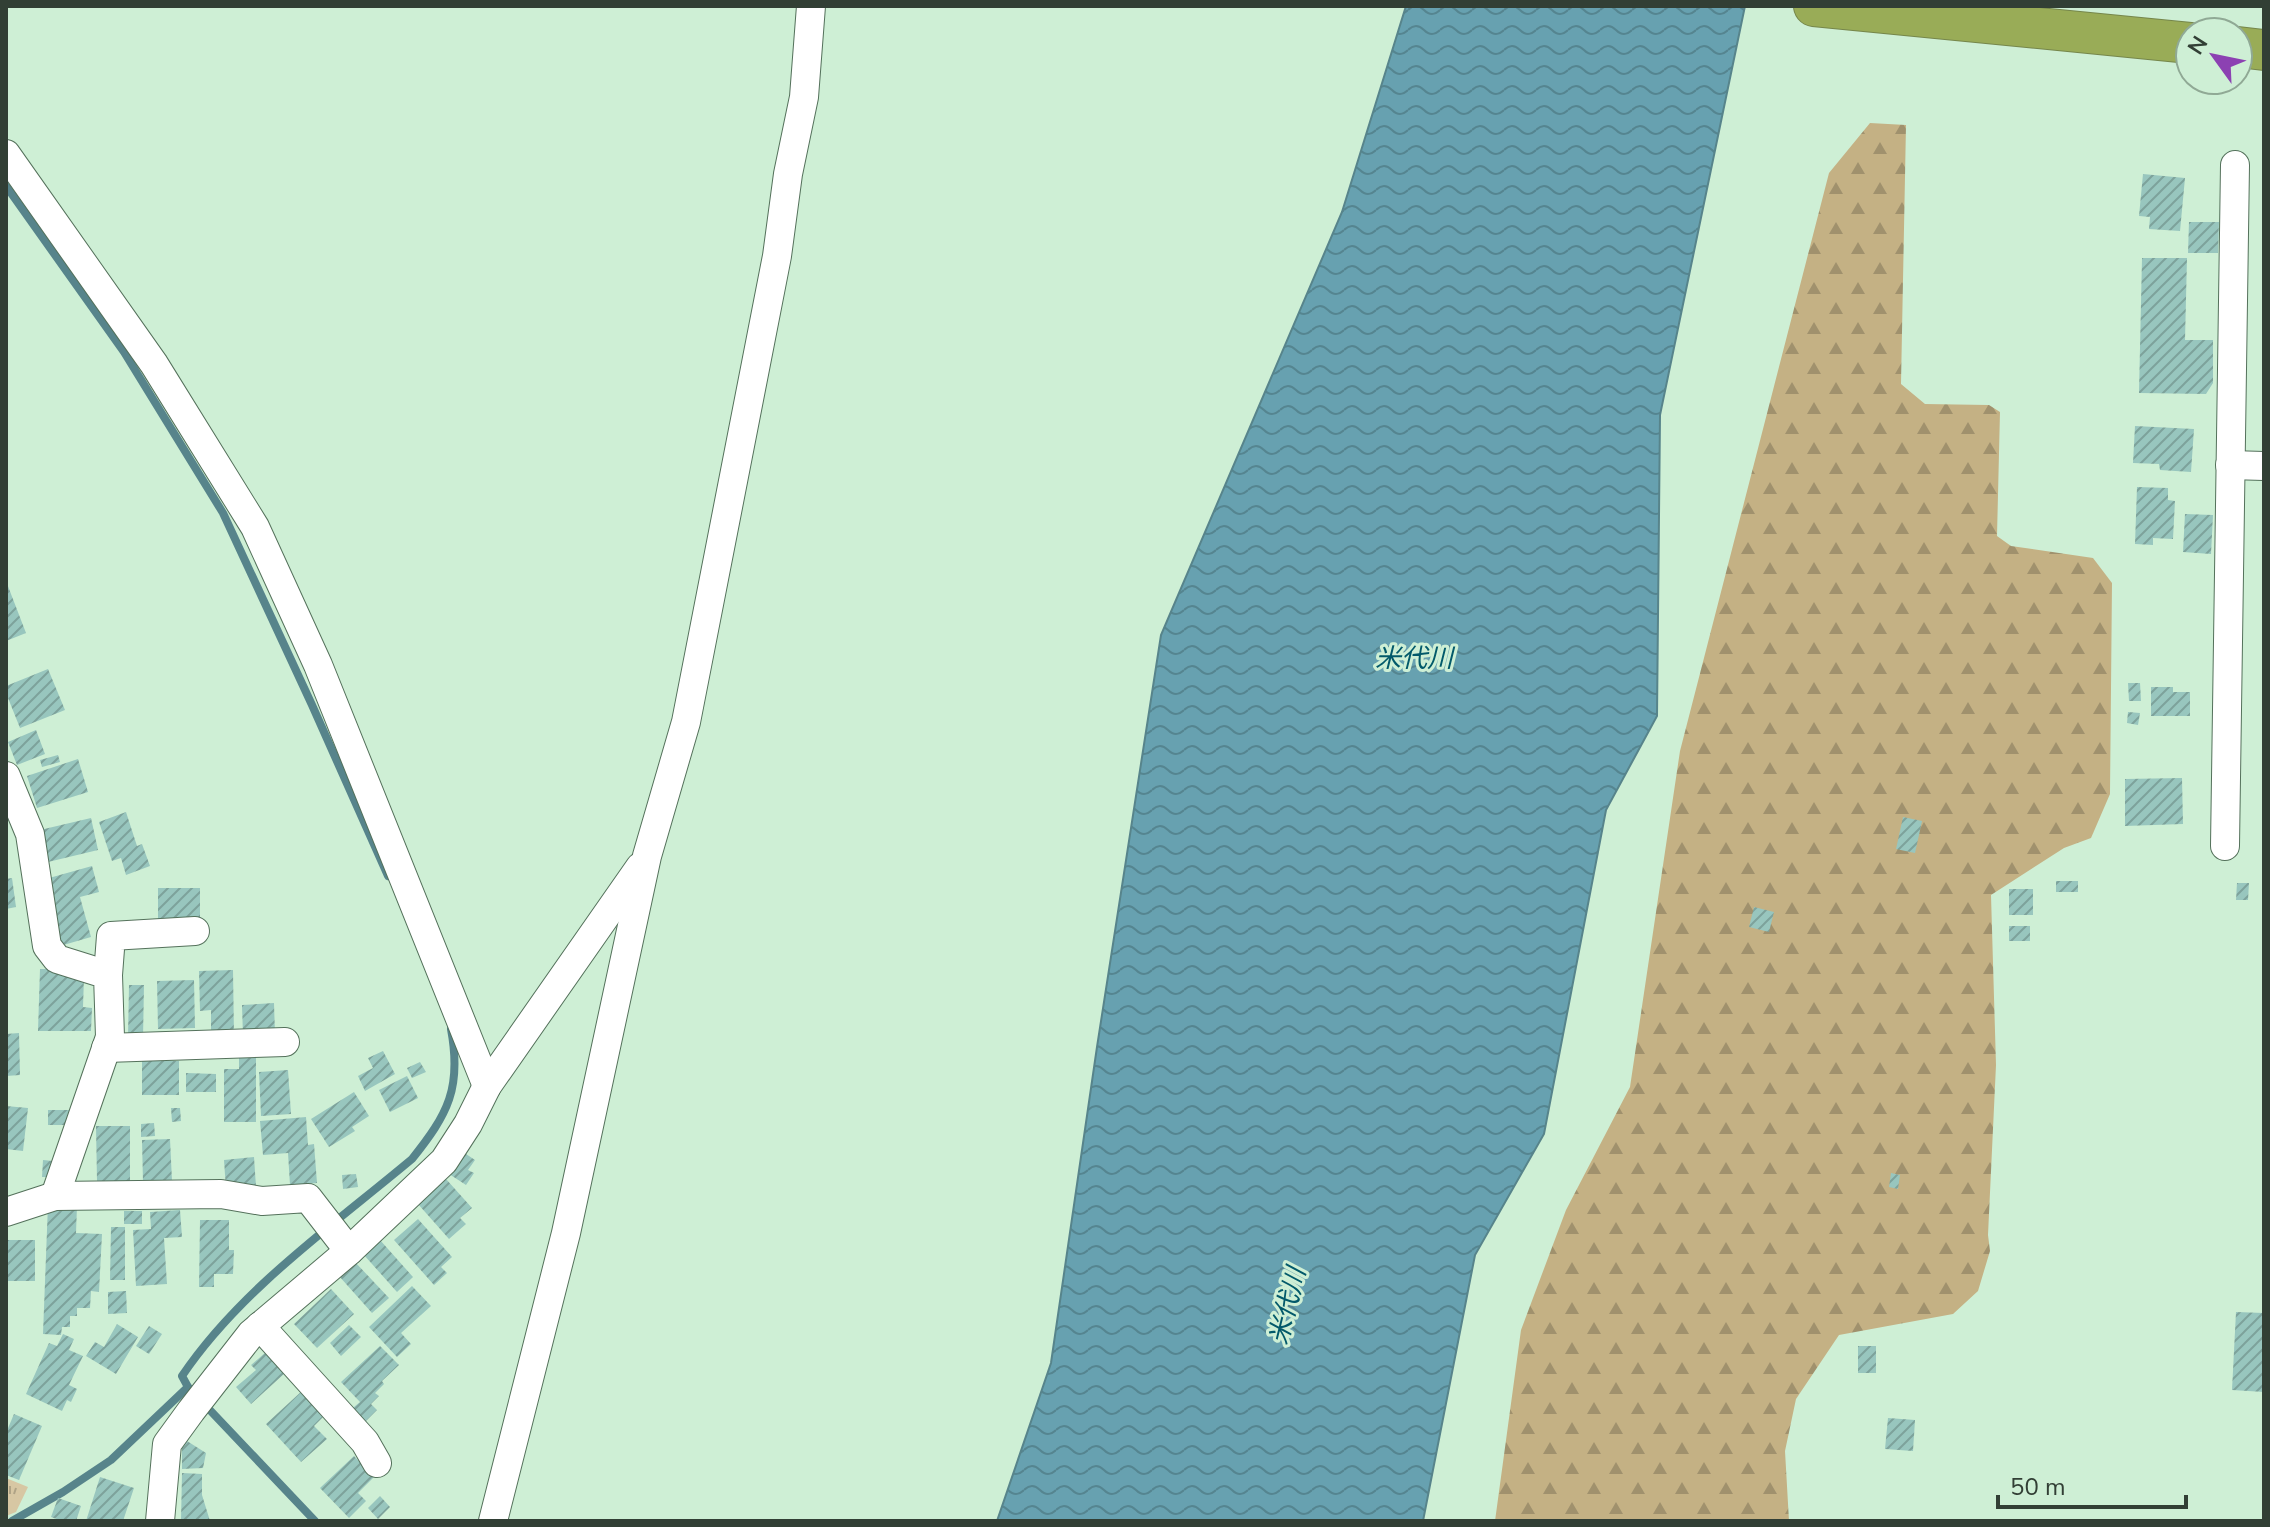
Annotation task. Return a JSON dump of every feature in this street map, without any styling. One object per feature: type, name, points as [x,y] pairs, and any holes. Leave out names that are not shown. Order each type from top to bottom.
[{"type":"highway","points":[[1814,6],[2174,41]]},
{"type":"street","points":[[493,1521],[566,1233],[647,856],[686,722],[777,256],[788,174],[804,97],[811,6]]},
{"type":"street","points":[[6,154],[154,364],[255,527],[318,665],[487,1086]]},
{"type":"street","points":[[2225,846],[2235,165]]},
{"type":"street","points":[[2230,465],[2264,466]]},
{"type":"street","points":[[6,776],[30,834],[47,946],[57,959],[108,975]]},
{"type":"street","points":[[160,1521],[167,1444],[199,1400],[251,1334],[344,1243],[444,1161],[468,1124],[487,1086],[647,856]]},
{"type":"street","points":[[55,1196],[110,1037],[108,975],[111,936],[195,931]]},
{"type":"street","points":[[106,1048],[285,1042]]},
{"type":"street","points":[[6,1212],[55,1196],[221,1194],[262,1201],[308,1198],[344,1243]]},
{"type":"street","points":[[260,1326],[365,1442],[377,1463]]},
{"type":"green space","points":[[1870,123],[1906,125],[1901,384],[1925,404],[1989,405],[2000,412],[1997,536],[2011,546],[2093,558],[2112,583],[2110,794],[2091,838],[2064,848],[1991,895],[1996,1065],[1988,1235],[1990,1251],[1978,1291],[1953,1314],[1839,1335],[1796,1399],[1785,1451],[1789,1521],[1495,1521],[1521,1330],[1566,1210],[1630,1087],[1680,751],[1829,173]]},
{"type":"green space","points":[[6,1478],[28,1487],[16,1512],[6,1516]]},
{"type":"water","name":"米代川","points":[[1406,6],[1745,6],[1660,415],[1657,716],[1606,810],[1544,1134],[1475,1255],[1423,1521],[997,1521],[1051,1363],[1161,635],[1342,212]]},
{"type":"building","points":[[2143,174],[2185,178],[2180,231],[2149,229],[2150,217],[2139,216]]},
{"type":"building","points":[[2189,222],[2219,222],[2218,253],[2188,253]]},
{"type":"building","points":[[2142,258],[2187,258],[2185,340],[2213,340],[2213,383],[2206,394],[2139,393]]},
{"type":"building","points":[[2135,426],[2194,429],[2191,472],[2160,470],[2159,464],[2133,463]]},
{"type":"building","points":[[2137,487],[2168,488],[2168,500],[2175,501],[2173,539],[2153,538],[2153,545],[2135,544]]},
{"type":"building","points":[[2185,514],[2213,515],[2211,554],[2183,552]]},
{"type":"building","points":[[6,581],[26,633],[6,641]]},
{"type":"building","points":[[48,669],[65,710],[20,728],[6,686]]},
{"type":"building","points":[[2128,683],[2140,683],[2141,701],[2129,701]]},
{"type":"building","points":[[2151,687],[2173,687],[2173,692],[2190,692],[2190,716],[2151,716]]},
{"type":"building","points":[[2128,712],[2140,713],[2138,725],[2127,723]]},
{"type":"building","points":[[36,730],[45,754],[17,765],[8,742]]},
{"type":"building","points":[[58,755],[60,762],[42,767],[40,760]]},
{"type":"building","points":[[78,759],[88,792],[37,808],[27,776]]},
{"type":"building","points":[[2182,778],[2183,824],[2125,826],[2125,779]]},
{"type":"building","points":[[126,812],[137,846],[142,844],[150,866],[126,875],[121,858],[112,861],[99,822]]},
{"type":"building","points":[[1903,817],[1922,821],[1915,853],[1896,849]]},
{"type":"building","points":[[91,818],[98,850],[48,862],[40,830]]},
{"type":"building","points":[[92,866],[99,892],[80,897],[91,937],[60,946],[42,880]]},
{"type":"building","points":[[12,878],[16,907],[6,909],[6,879]]},
{"type":"building","points":[[2056,881],[2078,881],[2078,892],[2056,892]]},
{"type":"building","points":[[2237,883],[2249,883],[2248,900],[2236,900]]},
{"type":"building","points":[[158,888],[200,888],[200,920],[158,920]]},
{"type":"building","points":[[2009,889],[2033,889],[2033,915],[2009,915]]},
{"type":"building","points":[[1754,907],[1774,912],[1769,932],[1749,927]]},
{"type":"building","points":[[2009,926],[2030,926],[2030,941],[2009,941]]},
{"type":"building","points":[[40,969],[77,969],[84,977],[83,1007],[92,1008],[91,1031],[38,1031]]},
{"type":"building","points":[[233,970],[234,1036],[211,1036],[211,1010],[200,1011],[199,971]]},
{"type":"building","points":[[194,980],[195,1028],[158,1029],[157,981]]},
{"type":"building","points":[[129,985],[144,985],[143,1038],[128,1038]]},
{"type":"building","points":[[274,1003],[275,1035],[243,1037],[242,1005]]},
{"type":"building","points":[[19,1033],[20,1075],[6,1076],[6,1034]]},
{"type":"building","points":[[383,1051],[395,1074],[365,1091],[358,1076],[373,1068],[368,1058]]},
{"type":"building","points":[[239,1053],[256,1053],[256,1122],[224,1122],[224,1069],[239,1069]]},
{"type":"building","points":[[142,1061],[179,1061],[179,1095],[142,1095]]},
{"type":"building","points":[[420,1062],[426,1072],[412,1078],[407,1068]]},
{"type":"building","points":[[288,1070],[291,1114],[261,1116],[259,1072]]},
{"type":"building","points":[[186,1073],[216,1074],[216,1092],[186,1092]]},
{"type":"building","points":[[407,1076],[418,1098],[390,1112],[379,1090]]},
{"type":"building","points":[[354,1092],[369,1116],[352,1127],[355,1131],[329,1147],[311,1119]]},
{"type":"building","points":[[6,1106],[28,1108],[23,1151],[6,1149]]},
{"type":"building","points":[[171,1108],[180,1108],[181,1121],[172,1122]]},
{"type":"building","points":[[48,1110],[73,1110],[73,1125],[48,1125]]},
{"type":"building","points":[[306,1117],[308,1145],[314,1144],[317,1183],[290,1185],[288,1153],[263,1155],[260,1121]]},
{"type":"building","points":[[154,1123],[155,1136],[141,1137],[141,1124]]},
{"type":"building","points":[[96,1126],[130,1126],[130,1193],[103,1193],[103,1181],[97,1181]]},
{"type":"building","points":[[170,1139],[172,1181],[143,1182],[142,1140]]},
{"type":"building","points":[[460,1150],[475,1160],[468,1170],[474,1173],[466,1185],[446,1172]]},
{"type":"building","points":[[254,1157],[256,1187],[226,1189],[224,1160]]},
{"type":"building","points":[[43,1160],[53,1161],[53,1177],[42,1177]]},
{"type":"building","points":[[1891,1173],[1900,1175],[1898,1189],[1889,1187]]},
{"type":"building","points":[[356,1174],[358,1187],[343,1189],[342,1175]]},
{"type":"building","points":[[446,1179],[472,1208],[460,1218],[466,1224],[449,1239],[418,1204]]},
{"type":"building","points":[[48,1204],[77,1206],[76,1233],[102,1234],[99,1292],[91,1291],[90,1308],[77,1308],[77,1316],[70,1316],[70,1327],[62,1327],[61,1335],[43,1334]]},
{"type":"building","points":[[180,1210],[182,1237],[164,1238],[167,1284],[136,1286],[133,1230],[151,1229],[150,1212]]},
{"type":"building","points":[[124,1211],[142,1211],[142,1224],[124,1224]]},
{"type":"building","points":[[418,1219],[452,1257],[441,1267],[447,1273],[434,1285],[394,1240]]},
{"type":"building","points":[[200,1220],[229,1220],[229,1250],[234,1250],[233,1274],[214,1274],[214,1287],[199,1287]]},
{"type":"building","points":[[111,1227],[125,1227],[125,1280],[110,1280]]},
{"type":"building","points":[[6,1240],[35,1240],[35,1281],[6,1281]]},
{"type":"building","points":[[380,1240],[413,1277],[397,1292],[364,1255]]},
{"type":"building","points":[[355,1262],[389,1298],[372,1313],[339,1276]]},
{"type":"building","points":[[412,1286],[431,1306],[401,1333],[411,1344],[397,1357],[369,1327]]},
{"type":"building","points":[[331,1289],[354,1314],[317,1348],[294,1324]]},
{"type":"building","points":[[126,1291],[127,1313],[108,1314],[108,1292]]},
{"type":"building","points":[[2236,1312],[2264,1313],[2264,1392],[2232,1390]]},
{"type":"building","points":[[117,1324],[138,1337],[116,1374],[86,1356],[95,1342],[104,1347]]},
{"type":"building","points":[[349,1325],[361,1337],[341,1356],[330,1343]]},
{"type":"building","points":[[149,1326],[162,1334],[149,1354],[136,1346]]},
{"type":"building","points":[[63,1334],[74,1339],[69,1350],[83,1356],[69,1385],[77,1389],[62,1411],[26,1394],[49,1343],[57,1346]]},
{"type":"building","points":[[380,1346],[399,1365],[382,1381],[384,1384],[375,1393],[379,1396],[371,1404],[377,1410],[361,1426],[348,1412],[360,1402],[341,1382]]},
{"type":"building","points":[[1858,1346],[1876,1346],[1876,1373],[1858,1373]]},
{"type":"building","points":[[266,1352],[285,1373],[251,1404],[236,1387],[256,1370],[251,1365]]},
{"type":"building","points":[[302,1391],[324,1416],[314,1426],[327,1439],[301,1462],[266,1424]]},
{"type":"building","points":[[14,1414],[42,1426],[19,1480],[6,1475],[6,1433]]},
{"type":"building","points":[[1888,1418],[1915,1420],[1913,1451],[1885,1449]]},
{"type":"building","points":[[187,1441],[206,1453],[203,1468],[182,1469],[182,1447]]},
{"type":"building","points":[[354,1456],[374,1477],[358,1493],[366,1501],[349,1518],[320,1488]]},
{"type":"building","points":[[182,1473],[202,1474],[202,1495],[210,1521],[181,1521]]},
{"type":"building","points":[[100,1477],[134,1488],[123,1521],[86,1521]]},
{"type":"building","points":[[380,1496],[390,1507],[378,1519],[368,1508]]},
{"type":"building","points":[[58,1498],[81,1506],[76,1521],[51,1517]]},
{"type":"waterway","points":[[6,186],[124,352],[223,513],[388,876]]},
{"type":"waterway","points":[[315,1521],[188,1387],[182,1376],[205,1345],[259,1287],[412,1159],[435,1128],[449,1099],[455,1068],[451,1029]]},
{"type":"waterway","points":[[12,1521],[111,1460],[188,1387]]}]
